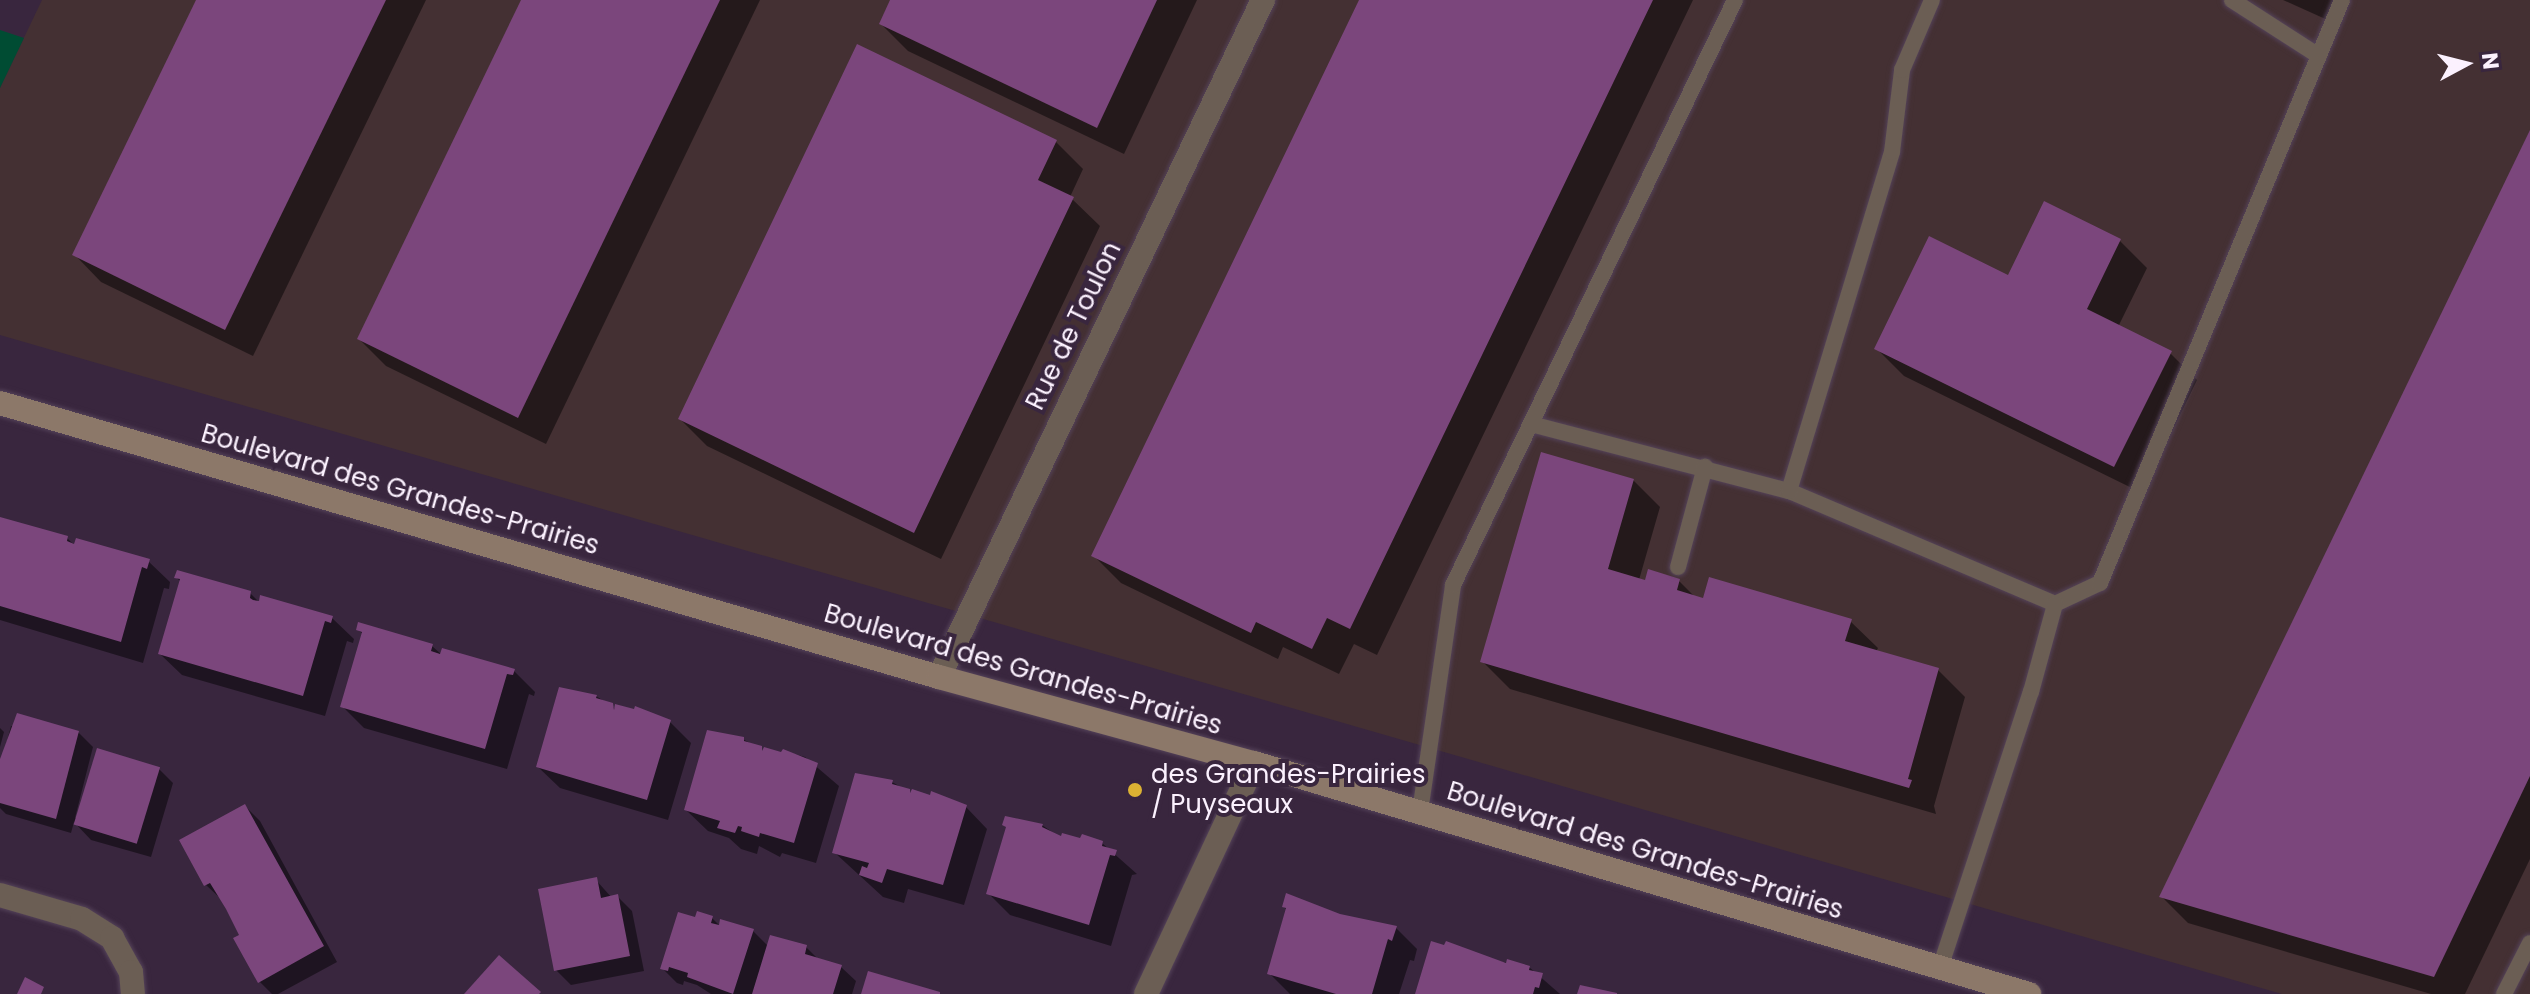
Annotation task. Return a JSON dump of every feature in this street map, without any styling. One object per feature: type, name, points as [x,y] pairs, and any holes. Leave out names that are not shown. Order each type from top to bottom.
[{"type":"main road","name":"Boulevard des Grandes-Prairies","points":[[0,403],[939,677],[1254,763],[2029,994]]},
{"type":"street","name":"Rue de Toulon","points":[[939,677],[1263,0]]},
{"type":"street","points":[[1146,994],[1254,763]]},
{"type":"street","points":[[0,895],[82,919],[112,938],[131,972],[133,994]]},
{"type":"lane","points":[[1420,812],[1453,585],[1735,0]]},
{"type":"lane","points":[[1789,491],[1892,152],[1902,70],[1932,0]]},
{"type":"lane","points":[[2232,0],[2319,56]]},
{"type":"lane","points":[[1531,424],[1789,491],[2055,604],[2100,583],[2342,0]]},
{"type":"lane","points":[[1678,567],[1705,467]]},
{"type":"lane","points":[[1940,968],[2031,692],[2055,604]]},
{"type":"lane","points":[[2504,994],[2530,943]]},
{"type":"shaded area","points":[[42,0],[2530,0],[2530,994],[2282,994],[0,335],[0,88]]},
{"type":"green space","points":[[0,30],[24,38],[0,88]]},
{"type":"building","points":[[196,0],[386,0],[225,330],[72,255]]},
{"type":"building","points":[[521,0],[720,0],[518,418],[357,339]]},
{"type":"building","points":[[890,0],[1157,0],[1097,128],[879,24]]},
{"type":"building","points":[[1359,0],[1653,0],[1350,629],[1327,618],[1312,649],[1256,622],[1251,633],[1091,556]]},
{"type":"building","points":[[857,44],[1057,140],[1038,180],[1074,197],[914,533],[678,419]]},
{"type":"building","points":[[2530,130],[2530,776],[2434,977],[2159,897]]},
{"type":"building","points":[[2044,201],[2121,239],[2087,309],[2172,351],[2114,467],[1874,349],[1929,236],[2008,275]]},
{"type":"building","points":[[1541,452],[1634,479],[1608,569],[1645,580],[1648,569],[1680,579],[1677,590],[1703,598],[1709,577],[1852,619],[1845,641],[1939,668],[1908,779],[1912,780],[1909,788],[1480,662]]},
{"type":"building","points":[[0,517],[68,536],[67,541],[74,544],[76,538],[150,559],[147,569],[142,567],[121,642],[0,606]]},
{"type":"building","points":[[177,570],[251,591],[250,598],[253,600],[259,601],[260,595],[333,616],[331,623],[325,621],[303,696],[158,654],[180,579],[174,578]]},
{"type":"building","points":[[358,622],[433,644],[431,651],[440,654],[442,648],[515,669],[513,675],[507,674],[485,749],[340,707],[362,632],[356,630]]},
{"type":"building","points":[[559,687],[597,695],[596,698],[613,703],[614,710],[615,704],[634,709],[635,706],[671,720],[647,800],[536,767]]},
{"type":"building","points":[[17,713],[79,731],[56,819],[0,803],[0,759]]},
{"type":"building","points":[[707,730],[744,737],[744,741],[762,746],[762,751],[764,747],[781,752],[783,749],[818,763],[794,843],[760,833],[759,837],[741,831],[742,827],[738,826],[735,833],[717,828],[720,821],[684,810]]},
{"type":"building","points":[[97,748],[160,767],[137,844],[74,825]]},
{"type":"building","points":[[855,773],[893,780],[892,784],[910,789],[910,793],[912,789],[930,795],[931,791],[967,805],[943,885],[887,869],[882,883],[859,875],[862,866],[867,868],[869,863],[832,853]]},
{"type":"building","points":[[245,804],[324,946],[258,983],[233,938],[239,935],[226,909],[210,883],[204,886],[179,840]]},
{"type":"building","points":[[1005,816],[1043,824],[1042,827],[1061,836],[1062,833],[1080,838],[1082,834],[1103,841],[1102,846],[1117,850],[1115,856],[1110,855],[1089,925],[986,894],[1006,827],[1002,825]]},
{"type":"building","points":[[597,877],[601,898],[618,894],[630,956],[554,971],[538,889]]},
{"type":"building","points":[[1286,893],[1340,914],[1397,926],[1392,941],[1388,939],[1372,994],[1336,994],[1267,974],[1286,908],[1282,907]]},
{"type":"building","points":[[697,911],[713,916],[711,923],[719,925],[720,919],[754,929],[733,994],[687,977],[688,973],[669,967],[668,971],[660,969],[678,912],[695,917]]},
{"type":"building","points":[[770,935],[807,945],[805,954],[842,965],[833,994],[752,994]]},
{"type":"building","points":[[1431,941],[1444,945],[1446,941],[1506,963],[1507,959],[1530,966],[1529,970],[1543,973],[1539,988],[1535,987],[1533,994],[1415,994]]},
{"type":"building","points":[[499,955],[541,992],[464,994]]},
{"type":"building","points":[[868,971],[940,992],[940,994],[861,994]]},
{"type":"building","points":[[25,977],[44,987],[41,994],[17,994]]},
{"type":"building","points":[[1580,985],[1617,993],[1617,994],[1577,994]]},
{"type":"place","name":"des Grandes-Prairies / Puyseaux","points":[[1135,790]]}]
